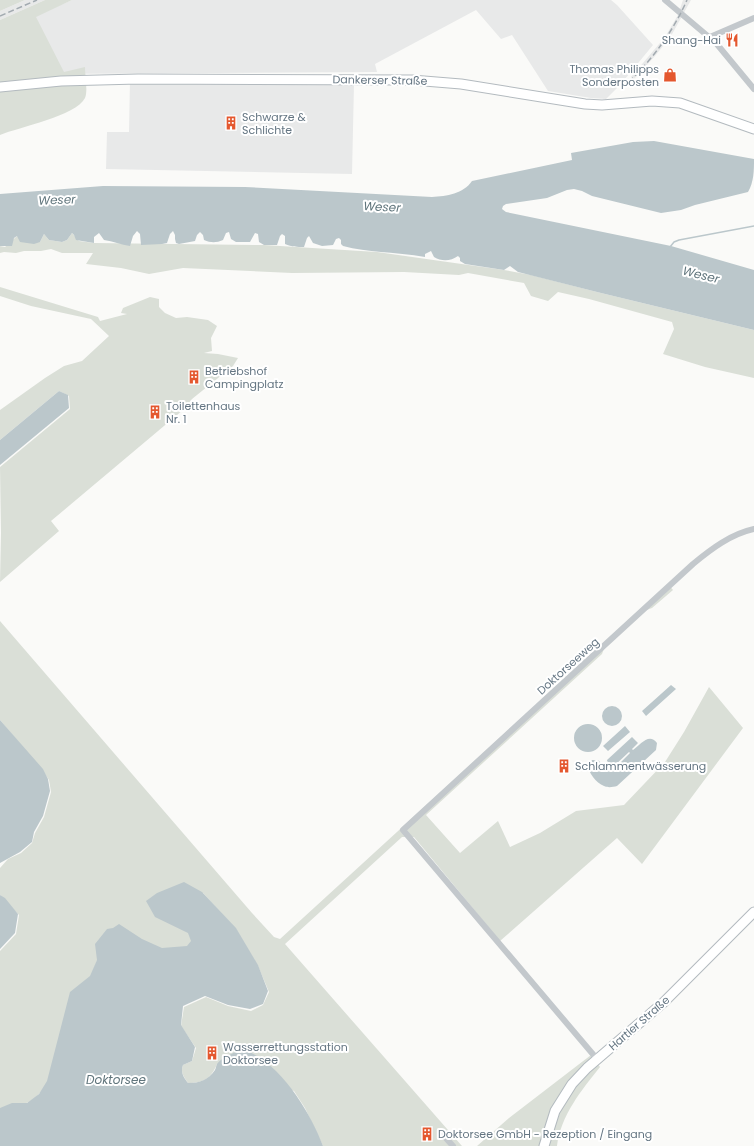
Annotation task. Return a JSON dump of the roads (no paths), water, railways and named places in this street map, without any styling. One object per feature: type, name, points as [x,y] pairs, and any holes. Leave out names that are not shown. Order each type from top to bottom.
[{"type":"main road","name":"Dankerser Straße","points":[[0,87],[62,81],[138,78],[420,80],[461,84],[585,104],[602,105],[652,101],[680,103],[754,128]]},
{"type":"main road","name":"Hartler Straße","points":[[544,1146],[553,1116],[564,1095],[572,1084],[597,1059],[664,1002],[754,912]]},
{"type":"street","points":[[665,0],[710,37],[754,89]]},
{"type":"street","points":[[710,37],[754,18]]},
{"type":"street","name":"Doktorseeweg","points":[[597,1059],[403,830],[693,564],[718,545],[744,531],[754,529]]},
{"type":"street","points":[[443,1136],[453,1146]]},
{"type":"water","name":"Weser","points":[[654,141],[754,159],[753,180],[748,192],[681,210],[661,213],[592,196],[574,189],[567,190],[547,198],[506,204],[502,209],[506,212],[671,246],[754,270],[754,330],[518,272],[510,266],[504,270],[465,264],[460,261],[458,256],[449,260],[440,260],[434,257],[431,251],[425,254],[425,257],[363,250],[343,246],[339,238],[336,239],[333,245],[322,246],[313,243],[309,236],[304,247],[299,247],[285,244],[285,236],[282,234],[277,245],[264,245],[259,242],[258,234],[255,233],[250,242],[236,242],[231,239],[229,232],[226,233],[223,240],[218,242],[209,242],[204,240],[203,235],[200,232],[195,241],[179,244],[176,243],[173,231],[170,234],[167,243],[141,245],[140,234],[137,231],[133,236],[130,246],[104,240],[99,233],[94,237],[94,243],[76,240],[72,233],[67,240],[62,242],[49,240],[44,234],[40,242],[34,244],[20,242],[17,236],[14,238],[12,246],[0,246],[0,194],[103,186],[245,187],[438,197],[459,192],[472,181],[572,160],[571,153],[633,142]]},
{"type":"water","points":[[59,391],[68,395],[69,408],[0,465],[0,440]]},
{"type":"water","points":[[671,685],[676,689],[646,716],[642,711]]},
{"type":"water","points":[[612,706],[619,709],[622,716],[619,723],[612,726],[605,723],[602,716],[605,709]]},
{"type":"water","points":[[0,720],[43,769],[48,779],[50,791],[43,816],[34,832],[32,842],[20,852],[0,863]]},
{"type":"water","points":[[588,724],[598,728],[602,738],[598,748],[588,752],[578,748],[574,738],[578,728]]},
{"type":"water","points":[[625,726],[630,732],[608,751],[603,746]]},
{"type":"water","points":[[632,737],[638,743],[632,749],[633,750],[645,740],[651,739],[657,743],[656,750],[617,786],[606,787],[601,785],[591,774],[588,765],[592,760],[598,760],[608,770],[612,771],[630,753],[629,752],[613,767],[607,760]]},
{"type":"water","name":"Doktorsee","points":[[184,882],[202,892],[236,928],[258,965],[268,991],[263,1004],[250,1009],[228,1005],[205,996],[183,1006],[181,1025],[195,1047],[192,1061],[183,1065],[182,1072],[184,1077],[188,1083],[203,1080],[210,1076],[215,1070],[217,1064],[222,1059],[242,1049],[256,1055],[268,1064],[292,1089],[310,1118],[323,1146],[0,1146],[0,1108],[12,1103],[27,1103],[39,1094],[47,1081],[70,992],[90,976],[97,960],[95,944],[107,929],[113,928],[119,924],[142,939],[162,948],[187,946],[191,941],[188,933],[155,917],[146,901],[157,893]]},
{"type":"water","points":[[0,895],[5,898],[18,914],[15,933],[0,949]]},
{"type":"waterway","points":[[670,247],[674,242],[679,240],[754,226]]},
{"type":"railway","points":[[0,16],[37,0]]},
{"type":"railway","points":[[622,88],[632,79],[659,48],[674,25],[687,0]]},
{"type":"place","name":"Shang-Hai","points":[[732,40]]},
{"type":"place","name":"Thomas Philipps Sonderposten","points":[[670,75]]},
{"type":"place","name":"Schwarze & Schlichte","points":[[231,123]]},
{"type":"place","name":"Betriebshof Campingplatz","points":[[194,377]]},
{"type":"place","name":"Toilettenhaus Nr. 1","points":[[155,412]]},
{"type":"place","name":"Schlammentwässerung","points":[[564,766]]},
{"type":"place","name":"Wasserrettungsstation Doktorsee","points":[[212,1053]]},
{"type":"place","name":"Doktorsee GmbH - Rezeption / Eingang","points":[[427,1134]]}]
